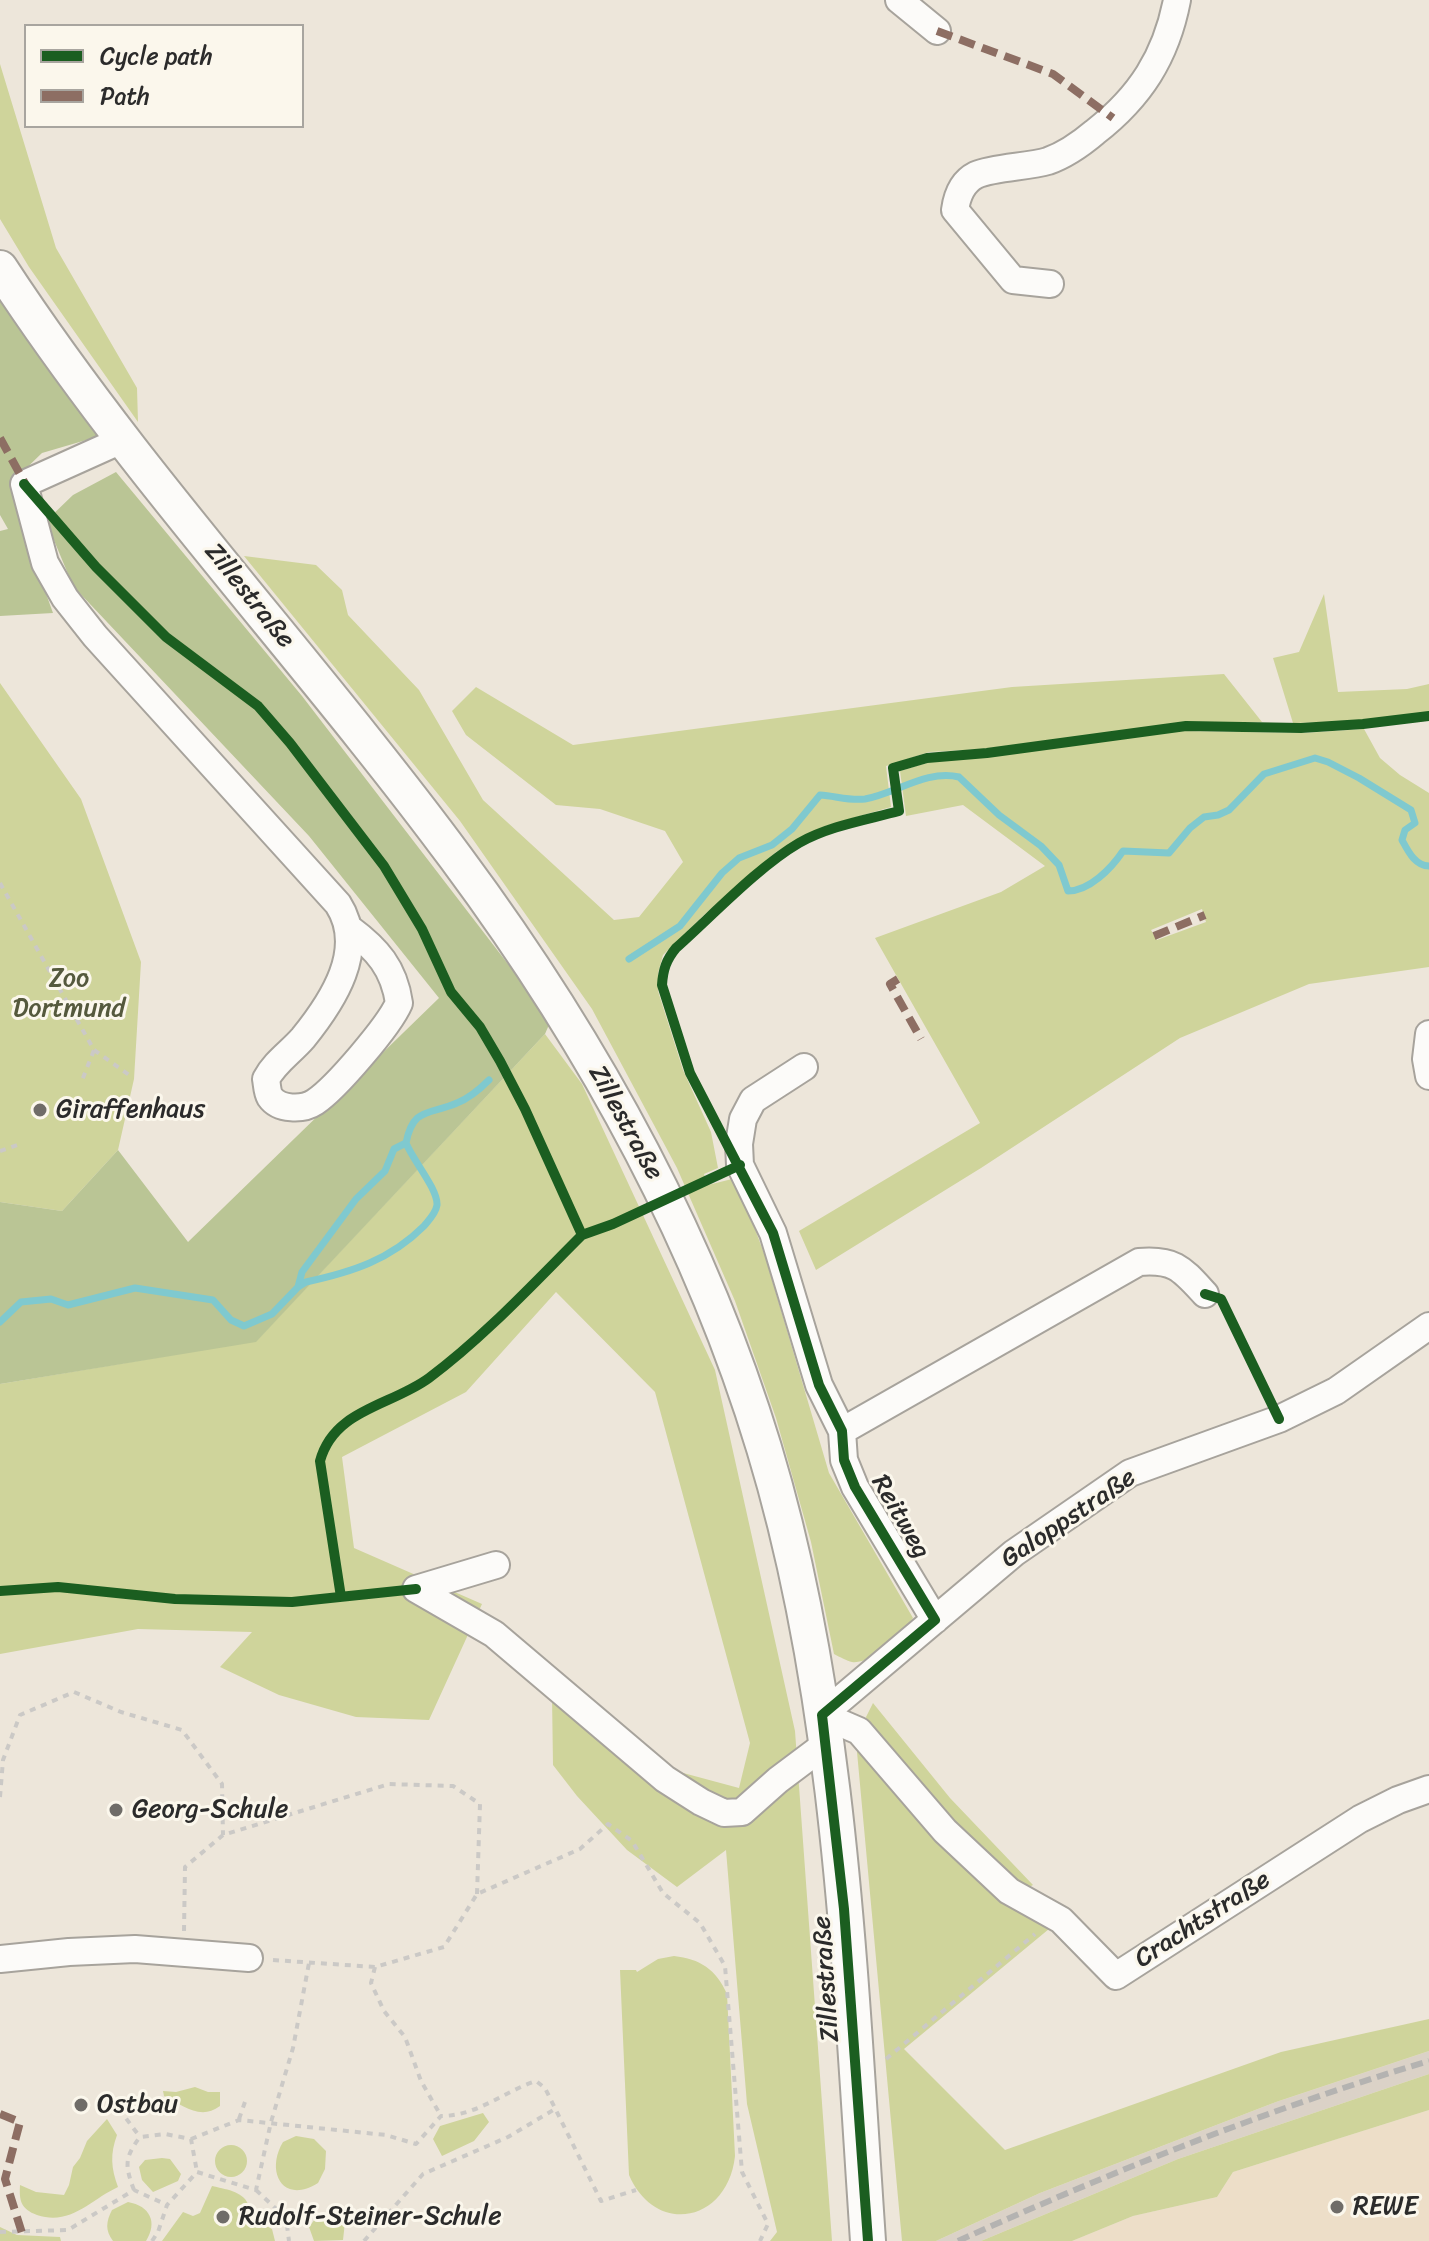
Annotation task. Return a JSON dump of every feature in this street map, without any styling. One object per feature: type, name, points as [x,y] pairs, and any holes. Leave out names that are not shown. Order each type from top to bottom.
[{"type":"main road","name":"Zillestraße","points":[[0,268],[124,439],[456,858],[570,1025],[641,1148],[692,1253],[764,1447],[794,1563],[824,1729],[844,1909],[868,2241]]},
{"type":"street","points":[[899,0],[937,31]]},
{"type":"street","points":[[1050,284],[1013,280],[955,210],[958,192],[976,175],[1050,160],[1083,142],[1135,96],[1155,64],[1177,0]]},
{"type":"street","points":[[124,439],[24,484],[45,563],[65,598],[95,636],[338,904],[350,929],[375,948],[394,977],[399,1003],[377,1036],[317,1101],[306,1107],[279,1105],[269,1096],[266,1079],[273,1066],[302,1039],[330,998],[348,964],[350,929]]},
{"type":"street","points":[[1429,1034],[1426,1059],[1429,1076]]},
{"type":"street","name":"Reitweg","points":[[804,1067],[753,1100],[743,1119],[740,1165],[773,1233],[819,1385],[842,1431],[844,1460],[855,1487],[935,1620]]},
{"type":"street","points":[[842,1431],[1139,1262],[1162,1260],[1182,1269],[1205,1294]]},
{"type":"street","name":"Galoppstraße","points":[[496,1565],[416,1589],[494,1634],[654,1770],[701,1802],[724,1813],[742,1812],[778,1780],[824,1729],[935,1620],[1014,1553],[1130,1473],[1279,1419],[1336,1391],[1429,1326]]},
{"type":"street","name":"Crachtstraße","points":[[824,1729],[859,1731],[945,1831],[1009,1891],[1055,1917],[1116,1976],[1360,1819],[1429,1789]]},
{"type":"street","points":[[2,1959],[135,1949],[249,1958]]},
{"type":"path","points":[[0,883],[94,1050],[132,1077]]},
{"type":"path","points":[[81,1083],[94,1050]]},
{"type":"path","points":[[0,1151],[20,1144]]},
{"type":"path","points":[[0,1797],[3,1760],[20,1715],[74,1692],[121,1712],[182,1730],[222,1784],[223,1835]]},
{"type":"path","points":[[181,1952],[185,1920],[185,1867],[223,1835],[389,1784],[453,1786],[480,1804],[477,1894],[444,1947],[375,1967],[249,1958]]},
{"type":"path","points":[[477,1894],[580,1849],[608,1824],[632,1841],[663,1893],[700,1923],[725,1966],[742,2172],[768,2224],[760,2241]]},
{"type":"path","points":[[858,2090],[888,2056],[1055,1917]]},
{"type":"path","points":[[256,2190],[271,2122],[293,2048],[309,1963]]},
{"type":"path","points":[[375,1967],[371,1983],[384,2011],[405,2037],[421,2081],[441,2116]]},
{"type":"path","points":[[167,2205],[134,2190],[126,2168],[131,2148],[140,2137],[165,2134],[191,2139],[239,2120],[386,2135],[416,2144],[441,2116],[459,2116],[487,2105],[517,2087],[536,2081],[545,2088],[601,2201],[636,2190]]},
{"type":"path","points":[[239,2120],[246,2099]]},
{"type":"path","points":[[119,2109],[140,2137]]},
{"type":"path","points":[[364,2241],[423,2174],[508,2137],[555,2109]]},
{"type":"path","points":[[191,2139],[197,2172]]},
{"type":"path","points":[[197,2172],[256,2190],[286,2218],[289,2241]]},
{"type":"path","points":[[152,2241],[167,2205],[197,2172]]},
{"type":"path","points":[[0,2232],[68,2230],[134,2190]]},
{"type":"shaded area","points":[[1429,2051],[1429,2074],[1178,2159],[981,2241],[936,2241],[1040,2193],[1276,2102]]},
{"type":"shaded area","name":"REWE","points":[[1429,2110],[1429,2241],[1072,2241],[1133,2216],[1217,2197],[1233,2172]]},
{"type":"green space","points":[[0,64],[56,248],[137,388],[138,422],[29,267],[0,219]]},
{"type":"green space","points":[[0,283],[100,436],[42,453],[11,483],[27,541],[53,613],[0,616],[0,531],[8,529],[0,515]]},
{"type":"green space","points":[[116,472],[302,696],[551,1020],[545,1034],[256,1342],[0,1384],[0,1202],[62,1211],[118,1150],[188,1242],[439,998],[309,836],[73,586],[46,521],[73,495]]},
{"type":"green space","points":[[244,556],[316,565],[342,590],[348,615],[419,690],[483,800],[614,920],[639,917],[683,862],[665,831],[600,809],[556,805],[466,735],[452,711],[476,687],[573,745],[1012,687],[1224,674],[1262,722],[1186,722],[983,749],[929,752],[886,766],[891,807],[825,826],[776,852],[663,955],[658,973],[658,991],[683,1070],[711,1132],[718,1168],[704,1174],[708,1185],[736,1178],[765,1256],[829,1473],[913,1618],[877,1653],[860,1662],[834,1654],[811,1542],[776,1418],[735,1301],[677,1168],[592,1009],[460,821]]},
{"type":"green space","points":[[1324,594],[1338,692],[1407,689],[1429,684],[1429,712],[1344,722],[1293,723],[1273,658],[1299,652]]},
{"type":"green space","name":"Zoo Dortmund","points":[[0,683],[81,799],[141,962],[134,1079],[118,1150],[62,1211],[0,1202]]},
{"type":"green space","points":[[1364,729],[1380,758],[1429,793],[1429,967],[1309,984],[1180,1038],[981,1168],[816,1270],[799,1231],[980,1123],[875,938],[1001,892],[1045,866],[963,805],[906,816],[900,771],[930,762],[1182,731],[1304,733]],"holes":[[[1202,909],[1206,922],[1157,940],[1151,930]]]},
{"type":"green space","points":[[545,1034],[582,1084],[715,1370],[795,1731],[832,2241],[770,2241],[777,2232],[747,2104],[726,1850],[677,1887],[627,1850],[553,1765],[552,1696],[620,1756],[739,1788],[750,1743],[655,1392],[556,1292],[466,1392],[342,1457],[354,1548],[482,1604],[429,1720],[356,1717],[279,1695],[220,1667],[252,1632],[138,1629],[0,1654],[0,1384],[256,1341]]},
{"type":"green space","points":[[873,1703],[950,1798],[1033,1885],[1023,1890],[970,1848],[868,1727],[866,1717]]},
{"type":"green space","points":[[856,1741],[1055,1924],[904,2049],[1005,2150],[1281,2052],[1429,2019],[1429,2051],[1276,2102],[1040,2193],[936,2241],[902,2241]]},
{"type":"green space","points":[[674,1956],[706,1967],[718,1978],[727,1994],[735,2156],[730,2178],[719,2196],[706,2207],[690,2214],[673,2214],[656,2207],[641,2195],[629,2175],[620,1970],[637,1972],[658,1959]]},
{"type":"green space","points":[[1429,2074],[1429,2110],[1233,2172],[1217,2197],[1133,2216],[1072,2241],[981,2241],[1178,2159]]},
{"type":"green space","points":[[195,2087],[220,2092],[220,2106],[199,2112],[164,2096],[163,2091],[176,2092]]},
{"type":"green space","points":[[483,2113],[489,2122],[474,2141],[442,2156],[433,2139],[440,2126]]},
{"type":"green space","points":[[107,2119],[117,2135],[112,2161],[118,2187],[80,2210],[60,2217],[37,2215],[27,2210],[21,2200],[20,2185],[36,2192],[64,2195],[73,2167],[87,2141]]},
{"type":"green space","points":[[296,2136],[314,2139],[326,2151],[325,2169],[318,2183],[295,2190],[281,2182],[276,2164],[283,2142]]},
{"type":"green space","points":[[231,2145],[242,2150],[247,2161],[242,2172],[231,2177],[220,2172],[215,2161],[220,2150]]},
{"type":"green space","points":[[170,2159],[181,2174],[178,2181],[153,2192],[142,2180],[139,2167],[145,2160]]},
{"type":"green space","points":[[212,2186],[242,2196],[248,2204],[250,2217],[272,2229],[275,2241],[162,2241],[183,2212],[193,2216],[200,2213]]},
{"type":"green space","points":[[128,2202],[142,2207],[150,2216],[150,2234],[146,2241],[113,2241],[109,2233],[108,2222],[112,2210]]},
{"type":"green space","points":[[339,2215],[345,2222],[343,2240],[314,2241],[309,2227],[315,2219]]},
{"type":"green space","points":[[0,2227],[17,2235],[60,2237],[61,2241],[0,2241]]},
{"type":"waterway","points":[[629,959],[680,926],[722,873],[739,858],[772,845],[792,829],[820,795],[865,799],[935,776],[959,777],[999,815],[1041,846],[1059,865],[1068,891],[1084,887],[1099,878],[1123,851],[1169,853],[1190,828],[1204,817],[1229,810],[1264,774],[1315,758],[1359,778],[1411,810],[1415,823],[1405,830],[1402,840],[1416,861],[1429,866]]},
{"type":"waterway","points":[[0,1322],[21,1302],[51,1299],[68,1305],[135,1288],[213,1300],[231,1320],[244,1326],[272,1314],[306,1282],[370,1263],[398,1248],[424,1226],[435,1211],[436,1198],[406,1143],[409,1131],[424,1114],[466,1099],[489,1080]]},
{"type":"waterway","points":[[298,1287],[302,1272],[356,1199],[385,1171],[394,1149],[406,1143]]},
{"type":"railway","points":[[958,2241],[1190,2143],[1429,2061]]},
{"type":"marked path","points":[[937,31],[1053,74],[1113,118]]},
{"type":"marked path","points":[[0,438],[27,487]]},
{"type":"marked path","points":[[1154,936],[1205,915]]},
{"type":"marked path","points":[[898,979],[890,984],[921,1039]]},
{"type":"marked path","points":[[0,2114],[20,2122],[5,2179],[22,2233]]},
{"type":"cycle path","points":[[24,484],[96,567],[166,637],[258,706],[384,866],[422,929],[451,992],[480,1027],[500,1061],[582,1235]]},
{"type":"cycle path","points":[[868,2241],[844,1909],[822,1715],[935,1620],[855,1487],[844,1460],[842,1431],[819,1385],[773,1233],[690,1073],[662,985],[666,965],[676,948],[783,853],[823,832],[899,811],[893,768],[927,758],[1186,726],[1301,728],[1429,716]]},
{"type":"cycle path","points":[[341,1597],[320,1461],[327,1444],[338,1430],[366,1410],[429,1378],[508,1310],[582,1235],[613,1224],[740,1165]]},
{"type":"cycle path","points":[[1205,1294],[1221,1299],[1279,1419]]},
{"type":"cycle path","points":[[0,1591],[58,1587],[175,1599],[292,1602],[416,1589]]},
{"type":"place","name":"Giraffenhaus","points":[[40,1110]]},
{"type":"place","name":"Georg-Schule","points":[[116,1810]]},
{"type":"place","name":"Ostbau","points":[[81,2105]]},
{"type":"place","name":"REWE","points":[[1337,2207]]},
{"type":"place","name":"Rudolf-Steiner-Schule","points":[[223,2217]]}]
